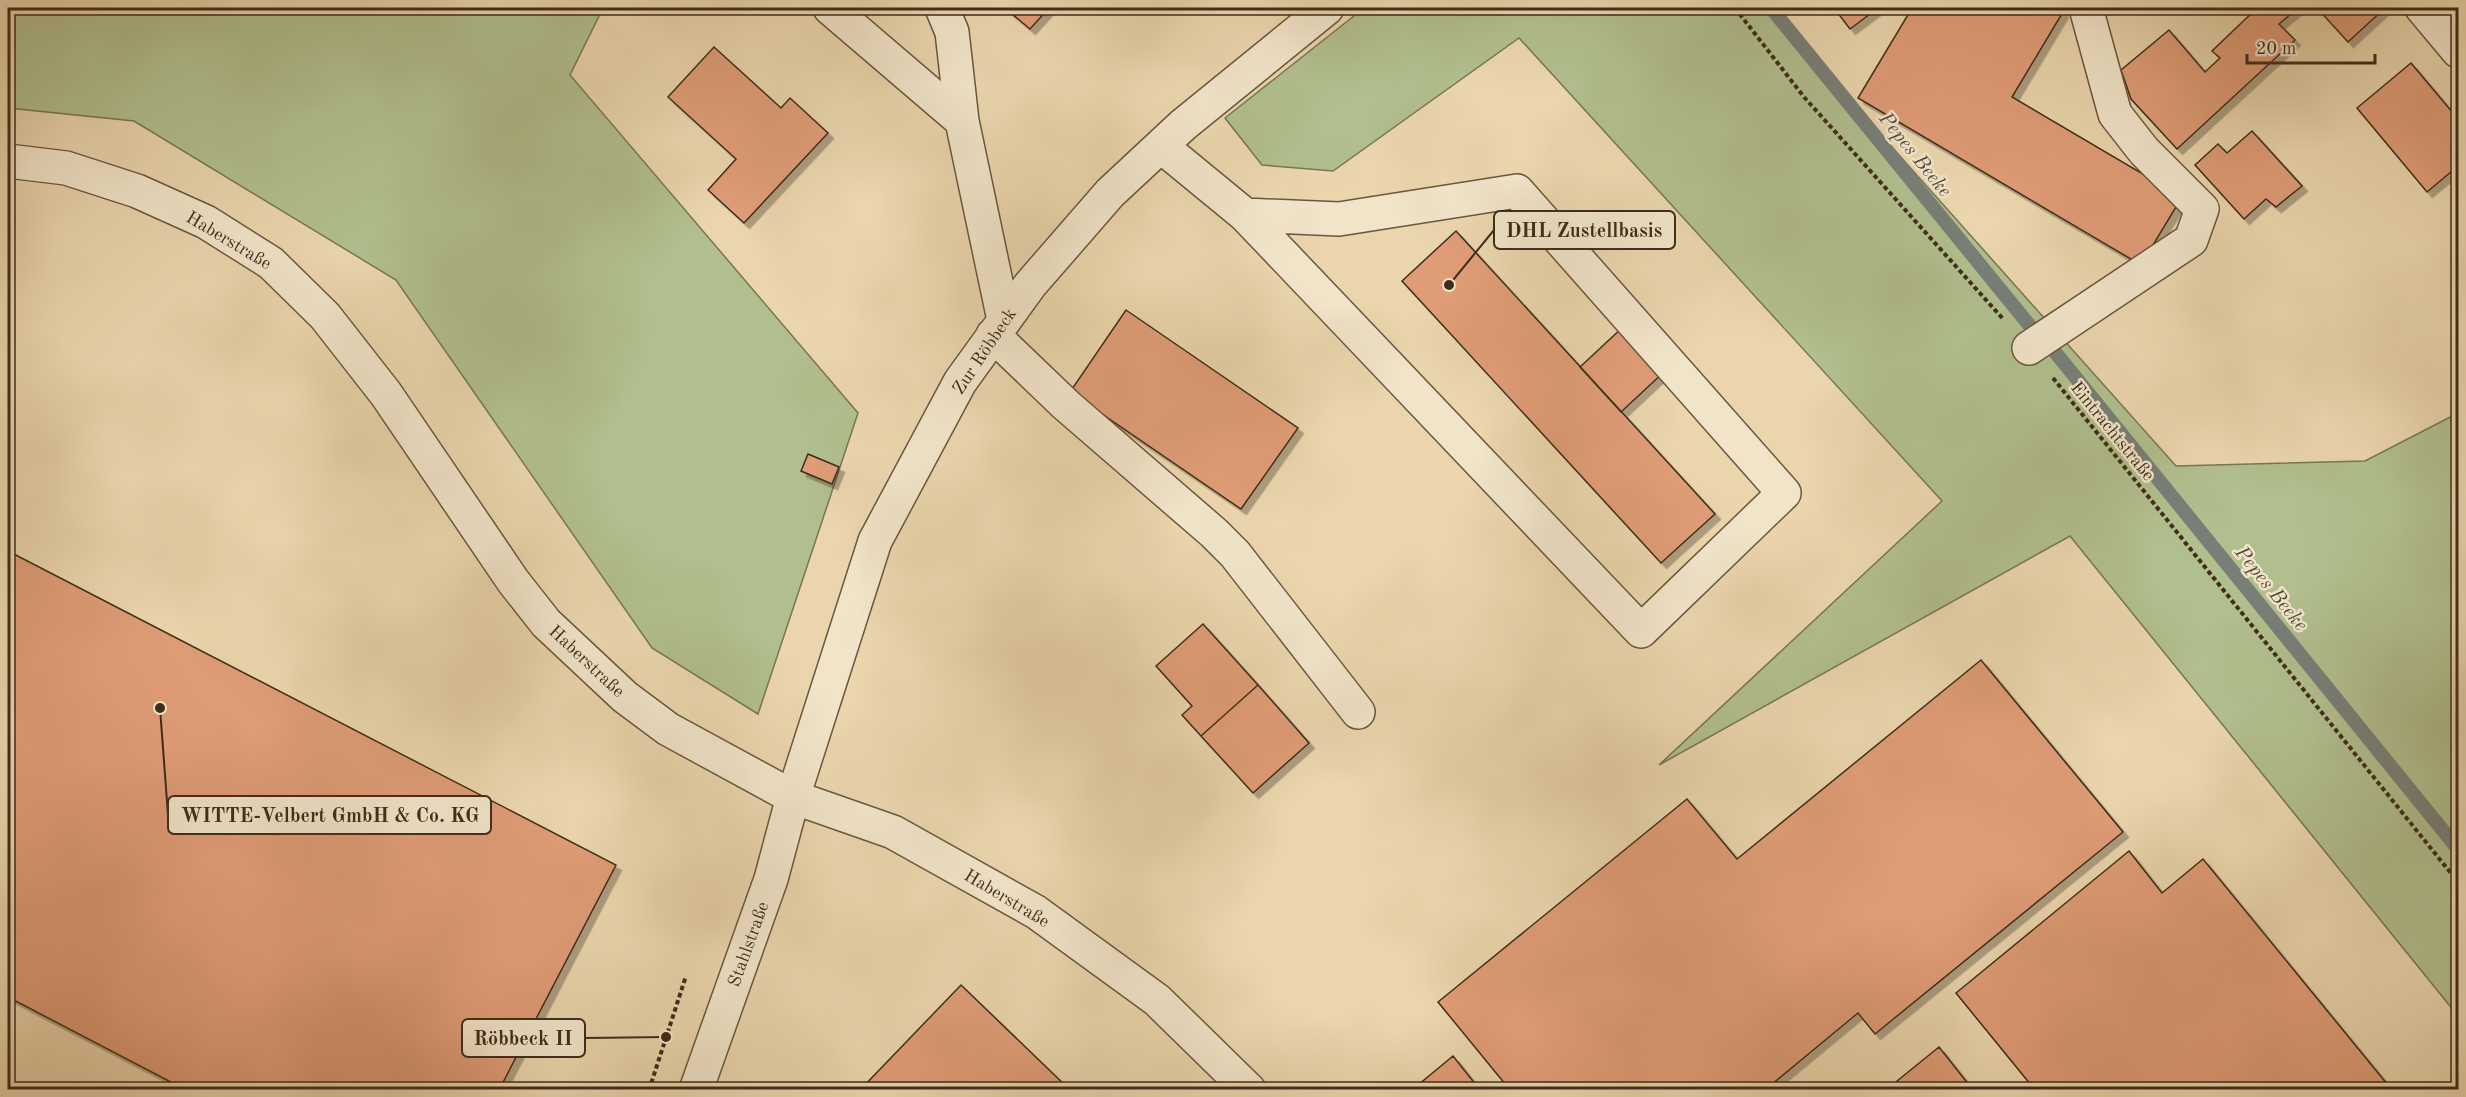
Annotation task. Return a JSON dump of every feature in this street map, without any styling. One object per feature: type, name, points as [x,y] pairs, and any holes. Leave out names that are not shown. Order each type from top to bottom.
[{"type":"street","points":[[830,8],[962,121]]},
{"type":"street","points":[[942,8],[952,32],[962,121],[998,328],[1066,405],[1228,547],[1358,712]]},
{"type":"street","name":"Zur Röbbeck","points":[[793,797],[875,541],[960,382],[1030,285],[1110,193],[1161,146],[1327,8]]},
{"type":"street","points":[[2029,348],[2191,240],[2202,209],[2144,151],[2115,114],[2086,8]]},
{"type":"street","points":[[2422,8],[2458,51]]},
{"type":"street","points":[[1161,146],[1245,215],[1641,631],[1784,493],[1517,191],[1339,219],[1245,215]]},
{"type":"street","name":"Haberstraße","points":[[8,161],[66,168],[137,191],[207,222],[271,263],[325,316],[386,394],[513,581],[546,623],[625,697],[668,729],[793,797],[893,832],[1036,912],[1157,1000],[1249,1089]]},
{"type":"street","name":"Stahlstraße","points":[[696,1089],[771,879],[793,797]]},
{"type":"path","name":"Eintrachtstraße","points":[[1735,8],[1804,97],[2029,348],[2458,882]]},
{"type":"path","points":[[649,1089],[686,976]]},
{"type":"green space","points":[[8,8],[603,8],[570,75],[858,413],[758,714],[652,648],[396,280],[134,121],[8,108]]},
{"type":"green space","points":[[1364,8],[1768,8],[2176,466],[2365,461],[2458,413],[2458,1016],[2070,536],[1659,765],[1942,501],[1519,38],[1333,171],[1262,165],[1225,118]]},
{"type":"building","points":[[1005,8],[1049,8],[1030,29]]},
{"type":"building","points":[[1834,8],[1878,8],[1850,29]]},
{"type":"building","points":[[1912,8],[2055,8],[2063,12],[2012,97],[2182,197],[2141,265],[1858,98]]},
{"type":"building","points":[[2257,8],[2298,8],[2279,24],[2295,40],[2177,149],[2131,99],[2121,70],[2169,30],[2205,72],[2220,58],[2212,51]]},
{"type":"building","points":[[2385,8],[2348,42],[2318,9]]},
{"type":"building","points":[[714,47],[781,108],[790,98],[828,133],[744,223],[708,190],[736,159],[668,97]]},
{"type":"building","points":[[2411,63],[2458,119],[2458,166],[2427,192],[2357,108]]},
{"type":"building","points":[[2252,131],[2302,186],[2276,207],[2266,199],[2244,219],[2195,165],[2218,144],[2227,153]]},
{"type":"building","points":[[1456,231],[1715,514],[1661,563],[1402,281]]},
{"type":"building","points":[[1126,310],[1298,428],[1241,509],[1070,392]]},
{"type":"building","points":[[1624,326],[1665,371],[1621,412],[1580,367]]},
{"type":"building","points":[[808,454],[839,467],[832,484],[801,471]]},
{"type":"building","points":[[8,551],[616,865],[499,1090],[186,1090],[8,997]]},
{"type":"building","points":[[1203,624],[1258,685],[1201,736],[1182,715],[1192,706],[1156,666]]},
{"type":"building","points":[[1981,660],[2123,832],[1875,1034],[1858,1013],[1765,1090],[1510,1090],[1438,1002],[1687,799],[1737,859]]},
{"type":"building","points":[[1258,685],[1309,743],[1253,793],[1201,736]]},
{"type":"building","points":[[2129,851],[2162,893],[2203,859],[2392,1090],[2035,1090],[1956,993]]},
{"type":"building","points":[[961,985],[1070,1090],[860,1090]]},
{"type":"building","points":[[1939,1047],[1973,1090],[1886,1090]]},
{"type":"building","points":[[1453,1056],[1480,1090],[1412,1090]]},
{"type":"waterway","name":"Pepes Beeke","points":[[1771,8],[2030,326]]},
{"type":"waterway","name":"Pepes Beeke","points":[[2055,352],[2458,849]]},
{"type":"place","name":"DHL Zustellbasis","points":[[1449,285]]},
{"type":"place","name":"WITTE-Velbert GmbH & Co. KG","points":[[160,708]]},
{"type":"place","name":"Röbbeck II","points":[[666,1037]]}]
